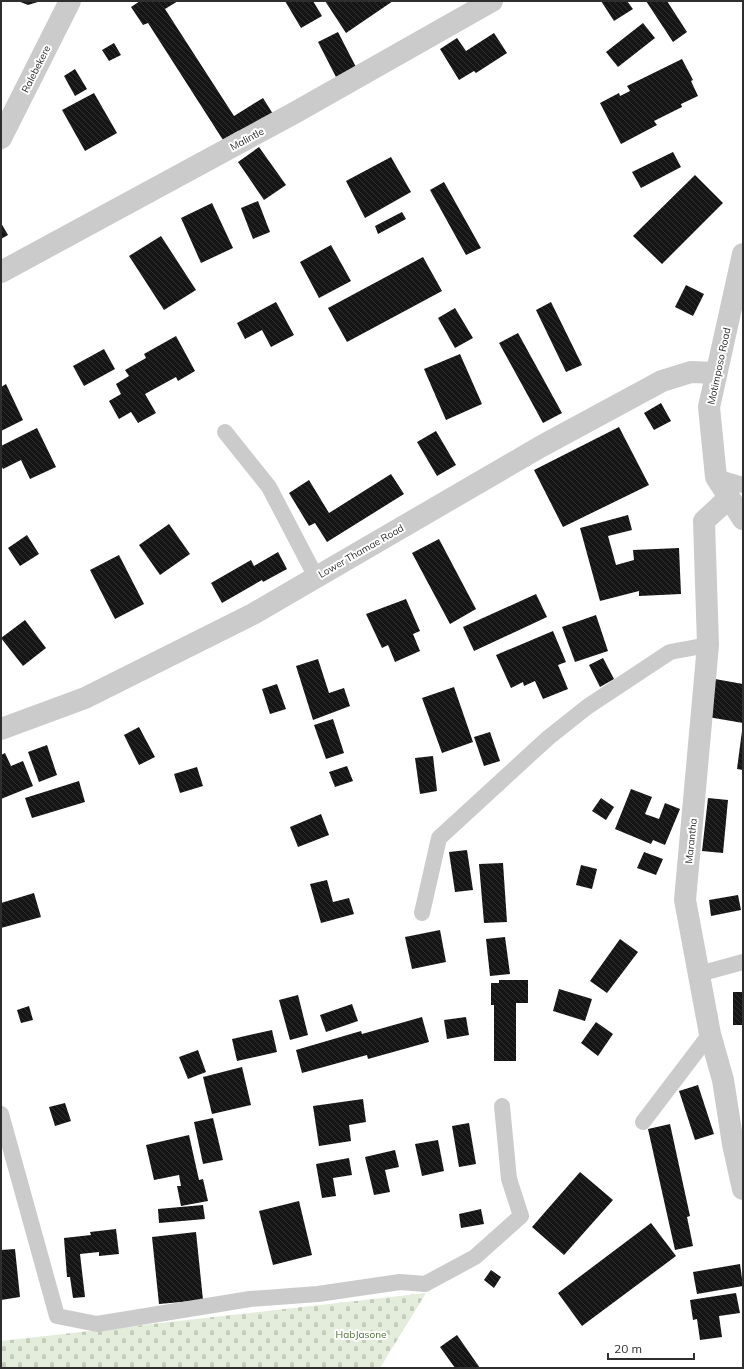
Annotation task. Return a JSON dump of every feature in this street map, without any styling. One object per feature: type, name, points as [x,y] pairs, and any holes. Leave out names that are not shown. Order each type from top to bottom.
[{"type":"street","name":"Ralebekere","points":[[1,138],[70,1]]},
{"type":"street","name":"Malintle","points":[[1,272],[296,112],[492,1]]},
{"type":"street","name":"Motimposo Road","points":[[743,254],[737,305],[716,373],[709,407],[716,477],[736,491],[743,519]]},
{"type":"street","name":"Lower Thamae Road","points":[[1,729],[85,698],[253,614],[540,447],[662,381],[691,372],[716,373]]},
{"type":"street","name":"Marantha","points":[[736,491],[704,521],[708,645],[685,900],[710,1034],[723,1080],[733,1144],[743,1189]]},
{"type":"lane","points":[[225,432],[269,487],[316,577]]},
{"type":"lane","points":[[422,913],[440,838],[548,738],[587,707],[670,652],[708,645]]},
{"type":"lane","points":[[699,974],[743,962]]},
{"type":"lane","points":[[643,1122],[710,1034]]},
{"type":"lane","points":[[1,1114],[57,1316],[97,1324],[250,1299],[318,1294],[400,1282],[425,1284],[475,1257],[521,1216],[509,1179],[502,1106]]},
{"type":"green space","name":"HabJasone","points":[[426,1293],[380,1368],[1,1368],[1,1341]]},
{"type":"building","points":[[18,1],[41,1],[28,5]]},
{"type":"building","points":[[140,1],[178,1],[165,9],[234,116],[263,98],[273,114],[241,135],[238,131],[223,140],[148,23],[143,25],[131,7]]},
{"type":"building","points":[[285,1],[313,1],[322,16],[301,28]]},
{"type":"building","points":[[325,1],[393,1],[346,33]]},
{"type":"building","points":[[601,1],[627,1],[633,9],[614,21]]},
{"type":"building","points":[[646,1],[667,1],[687,32],[673,42]]},
{"type":"building","points":[[643,23],[655,38],[618,67],[606,52]]},
{"type":"building","points":[[338,32],[356,67],[336,77],[318,42]]},
{"type":"building","points":[[494,33],[507,53],[476,73],[474,71],[459,80],[440,49],[457,38],[466,51]]},
{"type":"building","points":[[114,43],[121,55],[109,61],[102,50]]},
{"type":"building","points":[[682,59],[693,80],[691,81],[698,96],[681,104],[682,107],[654,121],[657,125],[621,144],[600,103],[619,93],[620,96],[630,91],[627,86]]},
{"type":"building","points":[[75,69],[87,89],[75,96],[64,76]]},
{"type":"building","points":[[94,93],[117,133],[85,151],[62,110]]},
{"type":"building","points":[[259,147],[286,185],[264,200],[238,162]]},
{"type":"building","points":[[673,152],[681,167],[641,188],[632,172]]},
{"type":"building","points":[[391,157],[411,192],[365,218],[346,181]]},
{"type":"building","points":[[695,175],[723,203],[662,264],[633,236]]},
{"type":"building","points":[[444,182],[481,248],[466,255],[430,190]]},
{"type":"building","points":[[258,201],[270,232],[253,239],[241,208]]},
{"type":"building","points":[[212,203],[233,248],[201,263],[181,218]]},
{"type":"building","points":[[402,212],[406,219],[378,234],[375,226]]},
{"type":"building","points":[[1,223],[8,235],[1,239]]},
{"type":"building","points":[[161,236],[196,290],[164,310],[129,256]]},
{"type":"building","points":[[331,245],[351,281],[319,298],[300,262]]},
{"type":"building","points":[[423,257],[442,291],[347,342],[328,308]]},
{"type":"building","points":[[686,285],[704,294],[693,316],[675,307]]},
{"type":"building","points":[[276,302],[294,335],[271,347],[262,330],[245,339],[237,323]]},
{"type":"building","points":[[551,302],[582,365],[566,372],[536,310]]},
{"type":"building","points":[[455,308],[473,338],[455,348],[438,318]]},
{"type":"building","points":[[518,333],[562,413],[543,423],[499,343]]},
{"type":"building","points":[[176,336],[195,371],[178,381],[176,377],[145,394],[156,413],[138,423],[131,412],[119,419],[109,401],[121,394],[116,384],[129,376],[125,370],[146,358],[144,354]]},
{"type":"building","points":[[104,349],[115,369],[84,386],[73,366]]},
{"type":"building","points":[[460,354],[482,404],[446,420],[424,369]]},
{"type":"building","points":[[6,384],[23,420],[1,431],[1,387]]},
{"type":"building","points":[[661,403],[671,421],[654,430],[644,413]]},
{"type":"building","points":[[619,427],[649,485],[563,527],[534,470]]},
{"type":"building","points":[[37,428],[56,467],[30,479],[21,460],[3,469],[1,465],[1,446]]},
{"type":"building","points":[[436,431],[456,465],[437,476],[417,442]]},
{"type":"building","points":[[391,474],[404,494],[327,542],[315,523],[309,526],[289,493],[309,480],[329,513]]},
{"type":"building","points":[[628,515],[632,530],[608,536],[616,565],[634,560],[633,550],[679,548],[681,594],[639,596],[639,591],[600,601],[580,528]]},
{"type":"building","points":[[169,524],[190,554],[160,575],[139,545]]},
{"type":"building","points":[[27,535],[39,554],[20,566],[8,548]]},
{"type":"building","points":[[439,539],[476,609],[450,624],[412,553]]},
{"type":"building","points":[[278,552],[287,569],[263,582],[262,580],[222,603],[211,583],[251,560],[254,566]]},
{"type":"building","points":[[119,555],[144,604],[115,619],[90,570]]},
{"type":"building","points":[[536,594],[547,617],[474,651],[463,627]]},
{"type":"building","points":[[406,599],[420,631],[413,634],[420,651],[395,662],[388,645],[382,648],[366,614]]},
{"type":"building","points":[[596,615],[608,651],[575,662],[562,627]]},
{"type":"building","points":[[25,620],[46,648],[23,666],[1,638]]},
{"type":"building","points":[[553,631],[566,662],[558,665],[568,689],[543,699],[535,681],[524,686],[523,682],[511,688],[496,655]]},
{"type":"building","points":[[603,658],[614,679],[600,687],[589,665]]},
{"type":"building","points":[[318,659],[329,693],[344,688],[350,706],[313,720],[296,666]]},
{"type":"building","points":[[715,679],[743,684],[743,723],[708,717]]},
{"type":"building","points":[[277,684],[286,709],[270,714],[262,689]]},
{"type":"building","points":[[454,687],[473,742],[442,753],[422,698]]},
{"type":"building","points":[[333,719],[344,753],[326,759],[314,725]]},
{"type":"building","points":[[139,727],[155,757],[139,765],[124,735]]},
{"type":"building","points":[[743,731],[743,770],[737,769]]},
{"type":"building","points":[[490,732],[500,761],[484,766],[474,737]]},
{"type":"building","points":[[47,745],[57,775],[39,782],[28,752]]},
{"type":"building","points":[[5,753],[11,766],[23,761],[33,786],[1,799],[1,755]]},
{"type":"building","points":[[433,756],[437,791],[420,794],[415,758]]},
{"type":"building","points":[[347,766],[353,781],[335,787],[329,772]]},
{"type":"building","points":[[197,767],[203,786],[180,793],[174,774]]},
{"type":"building","points":[[79,781],[85,802],[32,818],[25,798]]},
{"type":"building","points":[[631,789],[652,797],[645,814],[659,819],[665,803],[680,809],[665,845],[653,840],[651,844],[615,829]]},
{"type":"building","points":[[601,798],[614,807],[606,820],[592,811]]},
{"type":"building","points":[[708,798],[728,800],[723,853],[702,851]]},
{"type":"building","points":[[321,814],[329,835],[298,847],[290,827]]},
{"type":"building","points":[[467,850],[473,890],[455,892],[449,852]]},
{"type":"building","points":[[644,852],[663,859],[656,875],[637,868]]},
{"type":"building","points":[[503,863],[507,922],[484,923],[479,864]]},
{"type":"building","points":[[581,865],[597,869],[592,889],[576,885]]},
{"type":"building","points":[[327,880],[333,902],[349,898],[354,914],[321,923],[310,884]]},
{"type":"building","points":[[34,893],[41,917],[1,928],[1,903]]},
{"type":"building","points":[[738,895],[741,910],[711,916],[709,900]]},
{"type":"building","points":[[440,930],[446,962],[412,969],[405,937]]},
{"type":"building","points":[[505,937],[510,974],[490,976],[486,939]]},
{"type":"building","points":[[620,939],[638,952],[607,993],[590,981]]},
{"type":"building","points":[[499,980],[528,980],[528,1003],[516,1003],[516,1061],[494,1061],[494,1005],[491,1005],[491,983],[499,983]]},
{"type":"building","points":[[559,989],[592,999],[585,1021],[553,1011]]},
{"type":"building","points":[[733,992],[743,992],[743,1025],[733,1025]]},
{"type":"building","points":[[298,995],[308,1035],[290,1040],[279,1000]]},
{"type":"building","points":[[352,1004],[358,1021],[326,1032],[320,1015]]},
{"type":"building","points":[[29,1006],[33,1020],[21,1023],[17,1010]]},
{"type":"building","points":[[422,1017],[429,1042],[368,1059],[367,1055],[302,1073],[296,1050],[361,1031],[362,1034]]},
{"type":"building","points":[[466,1017],[469,1035],[447,1039],[444,1020]]},
{"type":"building","points":[[596,1022],[613,1034],[598,1056],[581,1043]]},
{"type":"building","points":[[272,1030],[277,1052],[237,1061],[232,1039]]},
{"type":"building","points":[[198,1050],[206,1072],[188,1079],[179,1057]]},
{"type":"building","points":[[242,1067],[251,1105],[212,1114],[203,1077]]},
{"type":"building","points":[[698,1085],[714,1134],[695,1140],[679,1091]]},
{"type":"building","points":[[363,1099],[366,1122],[349,1125],[351,1141],[319,1146],[313,1106]]},
{"type":"building","points":[[65,1103],[71,1121],[55,1126],[49,1107]]},
{"type":"building","points":[[213,1118],[223,1160],[203,1164],[194,1122]]},
{"type":"building","points":[[469,1123],[476,1164],[459,1167],[452,1126]]},
{"type":"building","points":[[670,1124],[690,1216],[687,1217],[693,1246],[675,1250],[648,1129]]},
{"type":"building","points":[[189,1135],[199,1180],[203,1179],[208,1201],[181,1206],[177,1186],[181,1186],[179,1175],[154,1180],[146,1145]]},
{"type":"building","points":[[438,1140],[444,1171],[422,1176],[415,1144]]},
{"type":"building","points":[[395,1150],[399,1167],[385,1170],[390,1192],[374,1195],[365,1157]]},
{"type":"building","points":[[349,1158],[352,1175],[333,1178],[336,1196],[322,1198],[316,1164]]},
{"type":"building","points":[[580,1172],[613,1200],[564,1255],[532,1227]]},
{"type":"building","points":[[299,1201],[312,1255],[273,1265],[259,1211]]},
{"type":"building","points":[[203,1205],[205,1219],[159,1223],[158,1209]]},
{"type":"building","points":[[481,1209],[484,1224],[461,1228],[459,1214]]},
{"type":"building","points":[[651,1223],[676,1256],[582,1326],[558,1293]]},
{"type":"building","points":[[116,1229],[119,1254],[99,1256],[99,1252],[80,1254],[85,1297],[73,1298],[70,1277],[67,1277],[64,1238],[91,1235],[90,1232]]},
{"type":"building","points":[[196,1232],[203,1300],[159,1304],[152,1237]]},
{"type":"building","points":[[15,1249],[20,1297],[1,1300],[1,1250]]},
{"type":"building","points":[[740,1264],[743,1286],[697,1294],[693,1272]]},
{"type":"building","points":[[491,1270],[501,1277],[494,1288],[484,1280]]},
{"type":"building","points":[[736,1293],[740,1313],[719,1316],[722,1337],[700,1340],[697,1319],[693,1320],[690,1300]]},
{"type":"building","points":[[457,1335],[480,1368],[455,1368],[440,1347]]}]
